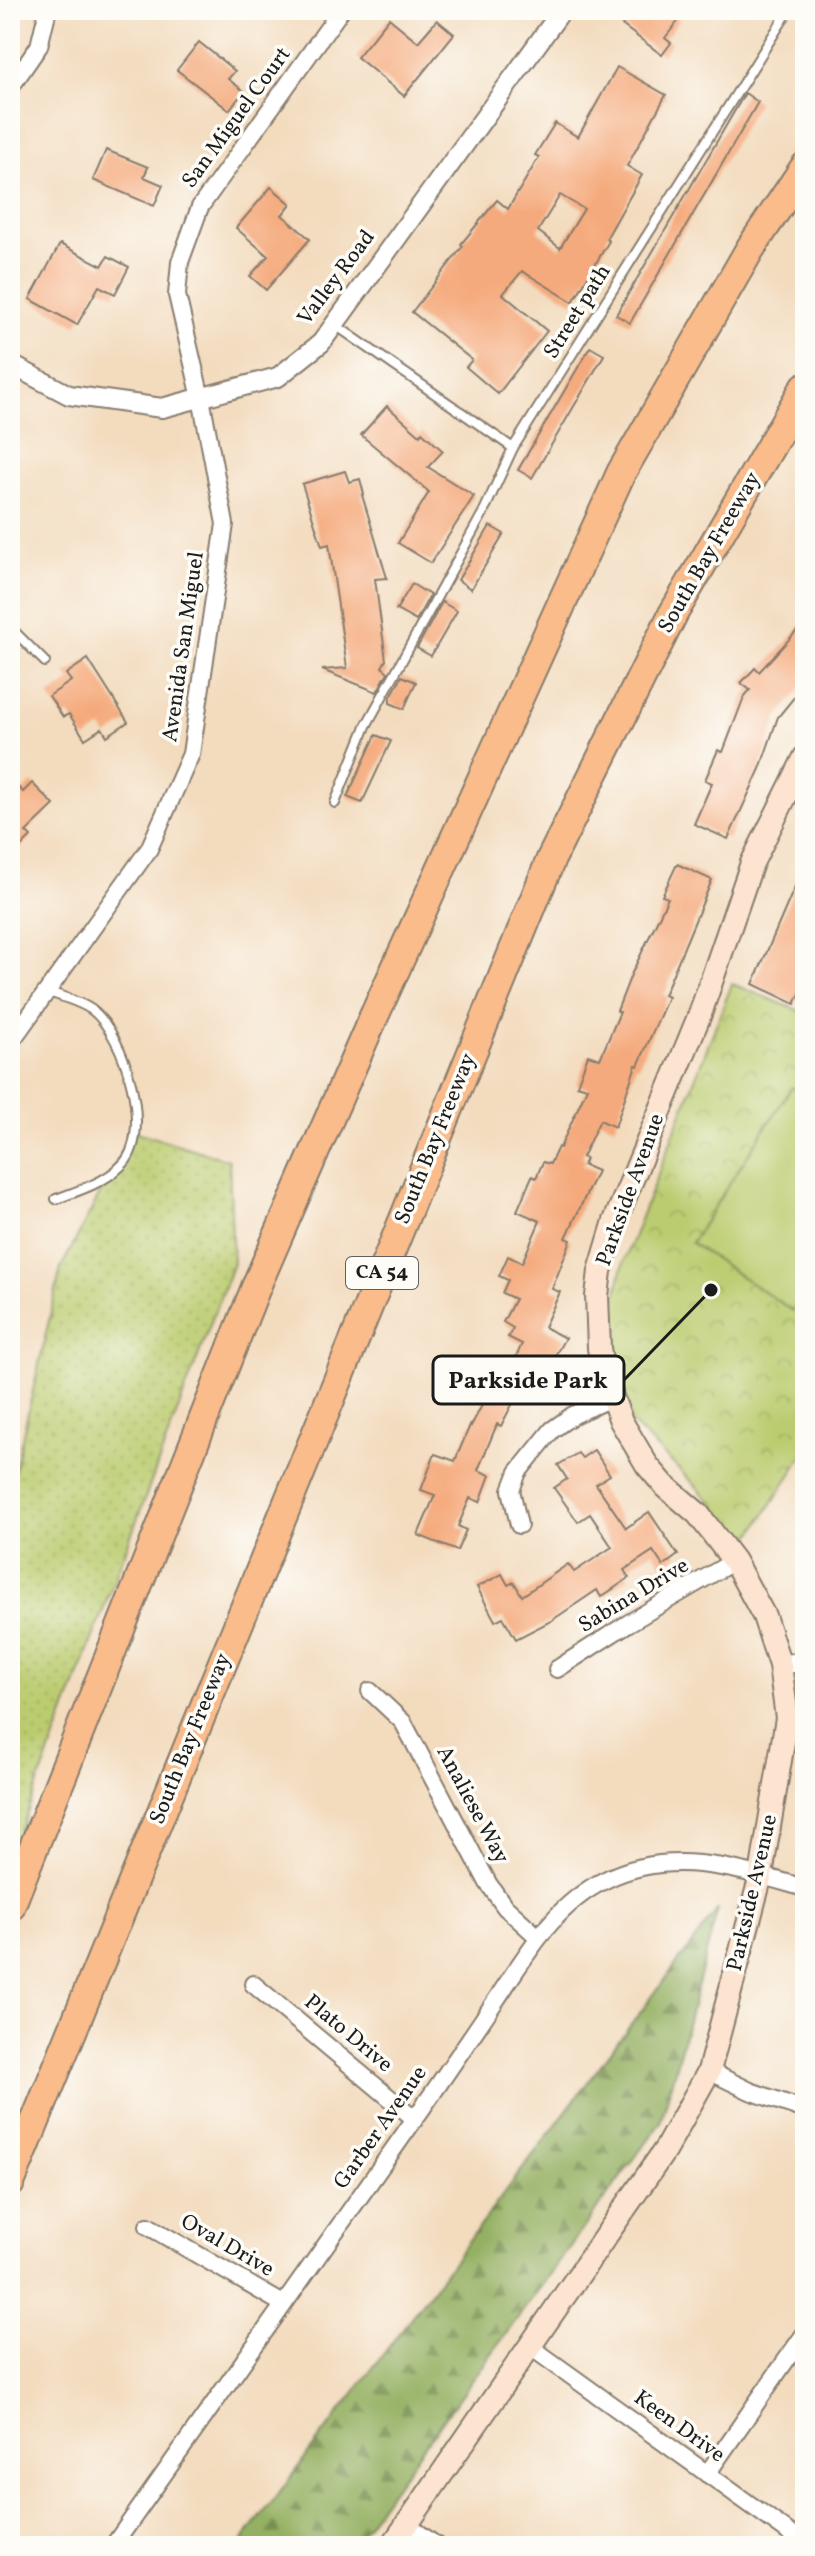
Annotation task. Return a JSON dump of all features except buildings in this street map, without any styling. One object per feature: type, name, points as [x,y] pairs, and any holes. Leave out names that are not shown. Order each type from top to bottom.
[{"type":"highway","points":[[10,1907],[258,1282],[370,1025],[621,473],[805,147]]},
{"type":"highway","points":[[750,249],[805,167]]},
{"type":"highway","name":"South Bay Freeway","points":[[10,2183],[551,859],[673,614],[805,387]]},
{"type":"main road","name":"Parkside Avenue","points":[[392,2546],[665,2150],[709,2071],[761,1875],[787,1718],[780,1665],[764,1616],[734,1561],[698,1514],[664,1485],[647,1465],[627,1433],[603,1373],[596,1322],[600,1271],[608,1244],[700,1014],[752,863],[805,757]]},
{"type":"street","name":"San Miguel Court","points":[[201,398],[177,295],[180,262],[200,207],[341,10]]},
{"type":"street","name":"Valley Road","points":[[10,364],[69,395],[162,408],[278,377],[321,343],[562,10]]},
{"type":"street","points":[[10,88],[39,46],[47,13]]},
{"type":"street","name":"Avenida San Miguel","points":[[10,1043],[149,849],[191,754],[225,524],[201,398]]},
{"type":"street","points":[[519,1525],[511,1490],[518,1472],[552,1430],[573,1415],[611,1398]]},
{"type":"street","name":"Sabina Drive","points":[[557,1669],[734,1561]]},
{"type":"street","points":[[780,1665],[805,1661]]},
{"type":"street","name":"Analiese Way","points":[[370,1691],[403,1722],[488,1883],[505,1907],[538,1937]]},
{"type":"street","name":"Garber Avenue","points":[[113,2546],[415,2119],[538,1937],[577,1897],[608,1878],[627,1871],[647,1865],[687,1862],[761,1875],[805,1888]]},
{"type":"street","name":"Plato Drive","points":[[253,1984],[415,2119]]},
{"type":"street","points":[[709,2071],[750,2091],[805,2110]]},
{"type":"street","name":"Oval Drive","points":[[148,2226],[283,2304]]},
{"type":"street","points":[[707,2474],[805,2333]]},
{"type":"street","name":"Keen Drive","points":[[528,2345],[805,2544]]},
{"type":"street","points":[[406,2525],[435,2546]]},
{"type":"lane","name":"Street path","points":[[335,803],[366,726],[483,513],[513,448],[789,10]]},
{"type":"lane","points":[[334,324],[513,448]]},
{"type":"lane","points":[[10,627],[45,662]]},
{"type":"lane","points":[[46,991],[86,1006],[107,1027],[118,1046],[137,1113],[134,1146],[124,1165],[109,1176],[56,1199]]},
{"type":"green space","points":[[732,984],[805,1013],[805,1452],[747,1542],[694,1484],[631,1423],[610,1320],[624,1261]]},
{"type":"green space","points":[[792,1087],[805,1095],[805,1291],[793,1311],[691,1243]]},
{"type":"green space","points":[[133,1131],[229,1160],[233,1263],[10,1859],[10,1491],[61,1268]]},
{"type":"green space","points":[[718,1909],[661,2122],[351,2546],[239,2546]]},
{"type":"place","name":"Parkside Park","points":[[711,1290]]}]
